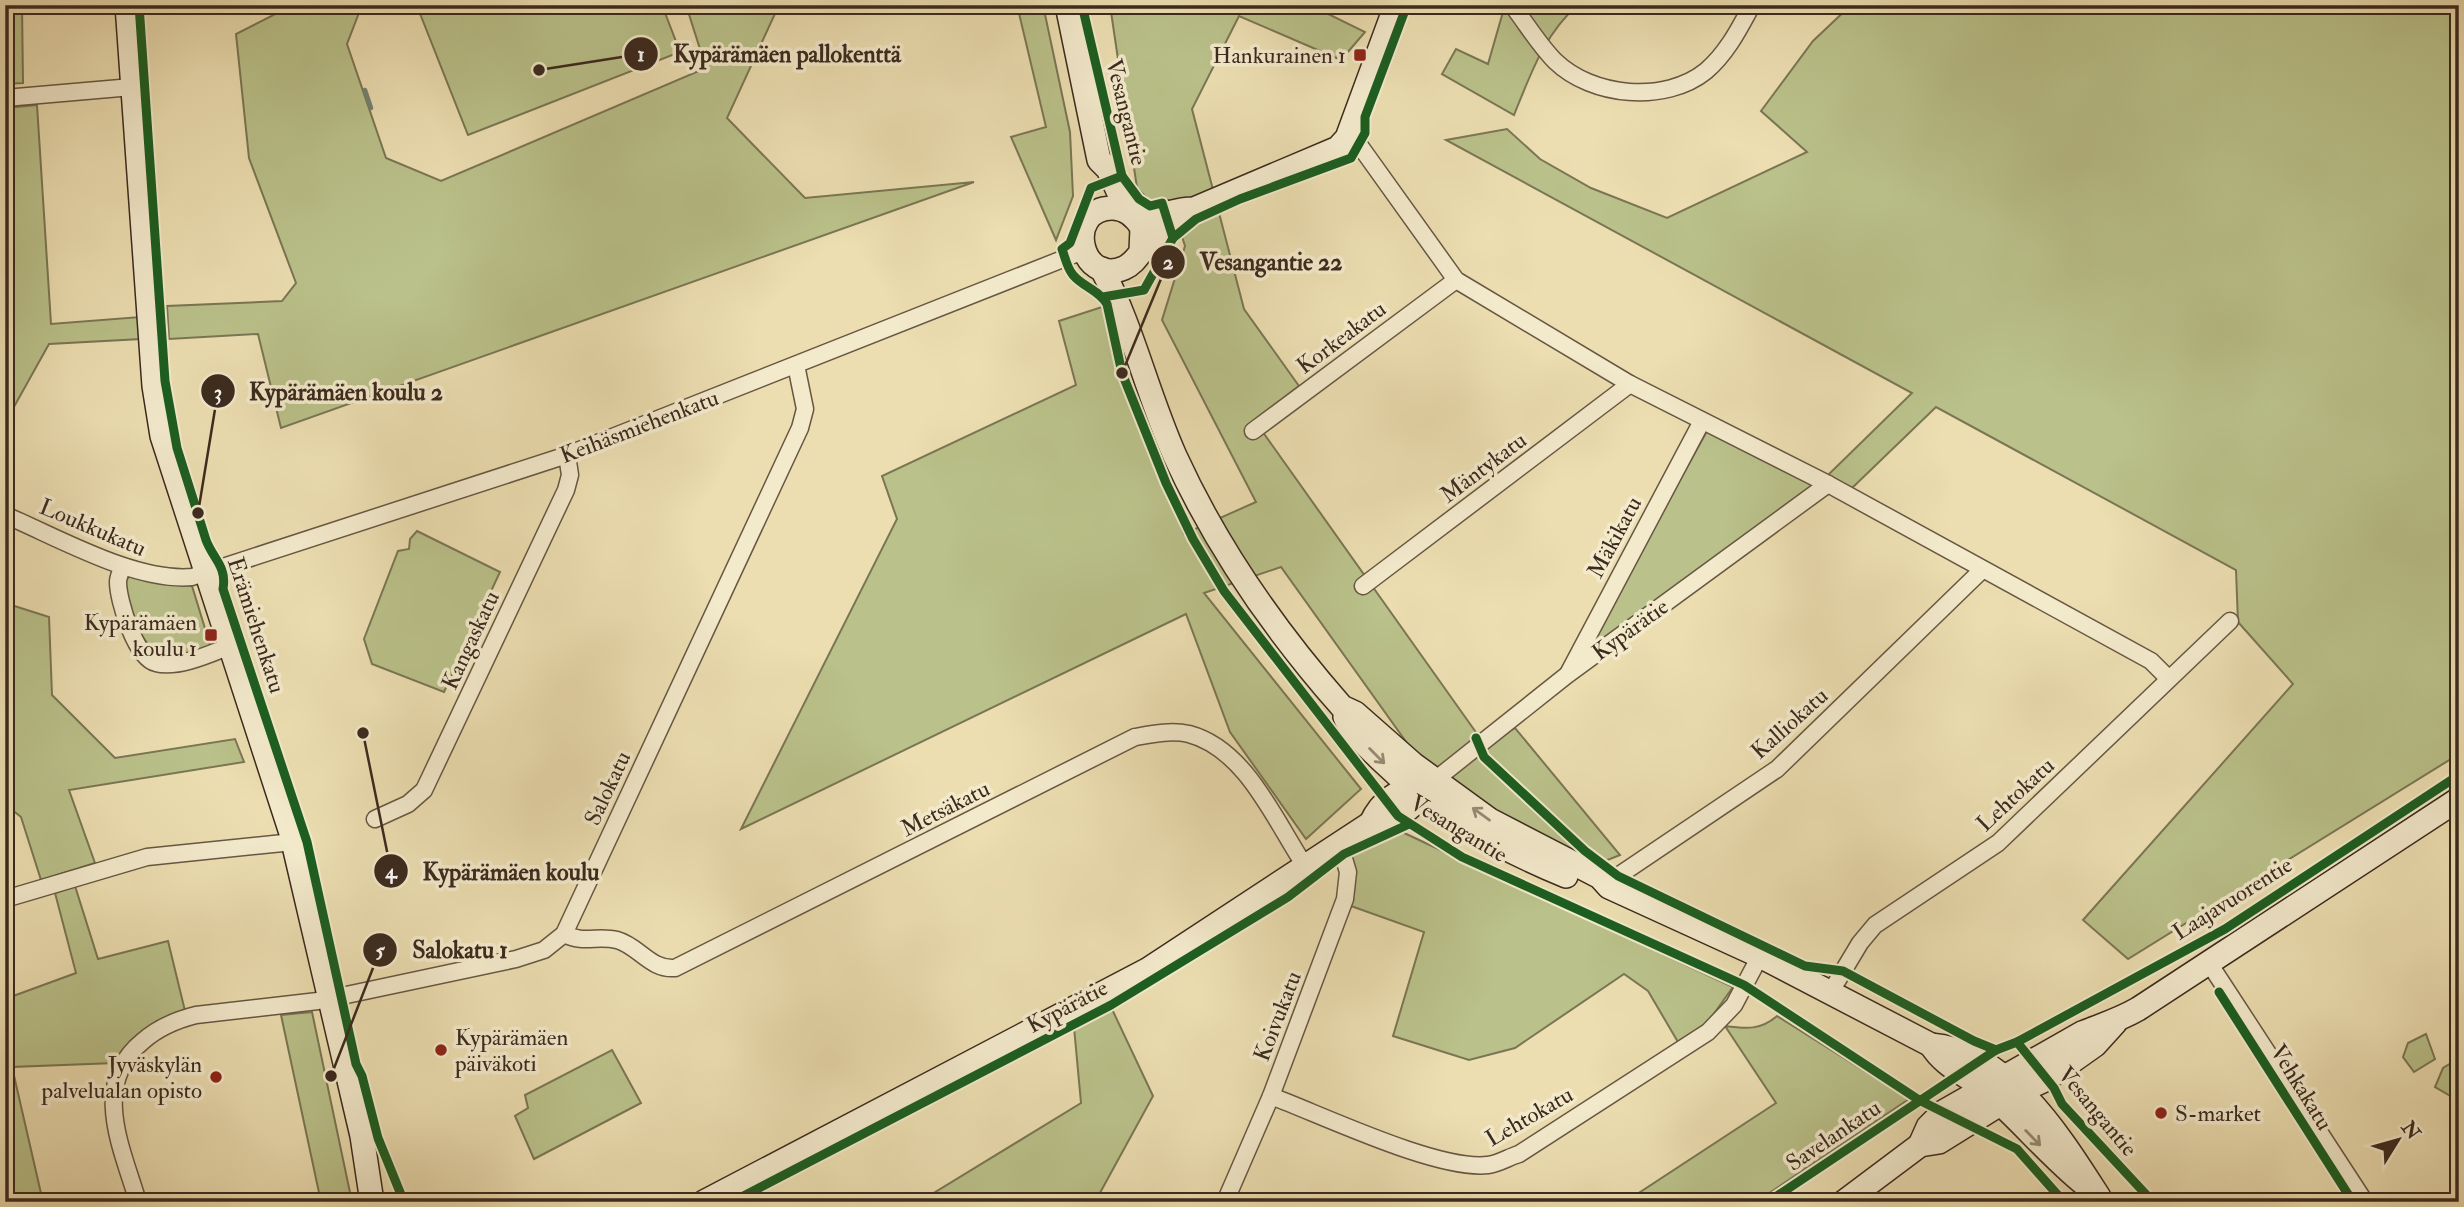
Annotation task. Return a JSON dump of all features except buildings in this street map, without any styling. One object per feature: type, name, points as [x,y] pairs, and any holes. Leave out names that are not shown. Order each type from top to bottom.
[{"type":"street","name":"Erämiehenkatu","points":[[127,5],[157,409],[172,468],[293,842],[362,1136],[372,1202]]},
{"type":"street","name":"Vesangantie","points":[[1067,5],[1099,160],[1096,171],[1100,200],[1096,212]]},
{"type":"street","points":[[1194,209],[1184,208],[1149,218],[1114,208],[1096,212],[1084,225],[1081,242],[1074,255],[1102,269],[1134,259],[1194,209],[1326,155],[1347,138],[1396,5]]},
{"type":"street","points":[[1512,5],[1555,61],[1572,74],[1609,89],[1646,92],[1679,85],[1704,73],[1726,52],[1752,5]]},
{"type":"street","points":[[5,98],[132,86]]},
{"type":"street","points":[[1347,138],[1360,146],[1456,280],[1630,384],[1828,484],[2151,661],[2168,678]]},
{"type":"street","name":"Vesangantie","points":[[1099,160],[1108,169],[1130,213]]},
{"type":"street","points":[[1130,213],[1142,228],[1134,259]]},
{"type":"street","name":"Keihäsmiehenkatu","points":[[206,573],[567,454],[1074,255]]},
{"type":"street","name":"Vesangantie","points":[[1128,321],[1134,259]]},
{"type":"street","name":"Vesangantie","points":[[1102,269],[1128,321],[1150,392],[1197,501],[1228,556],[1266,613],[1342,707],[1355,713],[1422,788],[1600,877],[1609,887],[1760,957],[1931,1045],[1939,1058],[2003,1091],[2046,1152],[2102,1199]]},
{"type":"street","name":"Korkeakatu","points":[[1253,431],[1456,280]]},
{"type":"street","name":"Salokatu","points":[[564,934],[800,428],[804,397],[796,365]]},
{"type":"street","name":"Mäntykatu","points":[[1363,586],[1630,384]]},
{"type":"street","name":"Mäkikatu","points":[[1567,675],[1702,421]]},
{"type":"street","name":"Kangaskatu","points":[[375,819],[408,804],[424,790],[566,491],[570,475],[567,454]]},
{"type":"street","name":"Kypärätie","points":[[704,1202],[1147,970],[1339,842],[1371,823],[1387,822],[1398,816],[1422,788],[1567,675],[1828,484]]},
{"type":"street","name":"Loukkukatu","points":[[5,515],[136,572],[176,579],[206,573]]},
{"type":"street","points":[[122,567],[118,580],[120,594],[129,626],[145,657],[155,663],[174,663],[230,646]]},
{"type":"street","name":"Kalliokatu","points":[[1609,887],[1618,876],[1777,769],[1982,570]]},
{"type":"street","name":"Lehtokatu","points":[[1830,993],[1860,943],[1875,925],[1998,843],[2230,621]]},
{"type":"street","name":"Metsäkatu","points":[[564,934],[578,941],[618,940],[655,965],[675,968],[1135,737],[1164,733],[1188,734],[1215,746],[1233,761],[1305,866]]},
{"type":"street","name":"Laajavuorentie","points":[[2003,1091],[2082,1033],[2115,1023],[2459,799]]},
{"type":"street","points":[[5,899],[146,857],[293,842]]},
{"type":"street","name":"Koivukatu","points":[[1224,1202],[1271,1096],[1345,900],[1349,873],[1339,842]]},
{"type":"street","points":[[138,1202],[112,1108],[117,1073],[136,1046],[152,1033],[181,1018],[330,999],[516,959],[544,950],[564,934]]},
{"type":"street","name":"Lehtokatu","points":[[1271,1096],[1422,1154],[1460,1165],[1490,1165],[1519,1154],[1708,1032],[1734,1005],[1760,957]]},
{"type":"street","name":"Vehkakatu","points":[[2209,963],[2365,1202]]},
{"type":"street","points":[[1844,1202],[1920,1145],[1928,1127],[1943,1112],[2003,1091]]},
{"type":"street","name":"Erämiehenkatu","points":[[362,1136],[383,1183],[388,1202]]},
{"type":"green space","points":[[5,5],[22,5],[23,83],[5,84]]},
{"type":"green space","points":[[293,5],[362,5],[347,44],[386,158],[441,181],[706,68],[686,5],[779,5],[727,118],[805,198],[974,182],[281,428],[258,334],[169,339],[167,306],[282,301],[296,283],[249,158],[236,34]]},
{"type":"green space","points":[[662,5],[680,52],[468,135],[417,6]]},
{"type":"green space","points":[[1017,5],[1043,5],[1070,132],[1073,196],[1056,240],[1011,137],[1046,127]]},
{"type":"green space","points":[[1110,5],[1310,5],[1365,32],[1341,60],[1239,16],[1192,109],[1244,309],[1299,386],[1255,421],[1485,745],[1515,728],[1620,855],[1600,863],[1476,803],[1412,750],[1281,567],[1204,593],[1361,789],[1306,839],[1230,732],[1186,614],[741,829],[897,519],[882,476],[1076,385],[1059,321],[1102,307],[1184,534],[1256,502],[1162,320],[1185,246],[1170,200],[1149,200],[1137,188]]},
{"type":"green space","points":[[1505,5],[1578,5],[1566,16],[1547,42],[1514,115],[1442,74],[1456,49],[1488,64]]},
{"type":"green space","points":[[1851,5],[2459,5],[2459,754],[2128,959],[2083,920],[2293,684],[2238,622],[2236,570],[1936,407],[1850,490],[1826,477],[1912,393],[1446,140],[1507,129],[1540,159],[1591,188],[1667,218],[1807,152],[1761,111],[1813,41]]},
{"type":"green space","points":[[37,105],[51,324],[140,317],[141,339],[49,344],[5,423],[5,108]]},
{"type":"green space","points":[[1707,431],[1816,484],[1582,657]]},
{"type":"green space","points":[[417,531],[500,572],[444,692],[372,664],[364,639],[398,551],[409,549],[410,539]]},
{"type":"green space","points":[[130,576],[192,586],[211,648],[187,656],[173,657],[151,647],[138,629],[129,606],[123,583]]},
{"type":"green space","points":[[5,603],[49,617],[52,695],[115,758],[235,739],[244,762],[69,790],[95,863],[41,880],[21,817],[5,804]]},
{"type":"green space","points":[[1402,832],[1733,987],[1708,1022],[1678,1042],[1648,991],[1624,974],[1515,1048],[1469,1060],[1393,1036],[1424,932],[1351,906],[1352,856]]},
{"type":"green space","points":[[75,886],[98,959],[168,941],[186,1015],[134,1044],[115,1063],[12,1067],[43,1202],[5,1202],[5,999],[76,973],[55,893]]},
{"type":"green space","points":[[1111,1007],[1153,1096],[1095,1202],[919,1202],[1081,1103],[1074,1027]]},
{"type":"green space","points":[[312,1012],[352,1202],[321,1202],[281,1015]]},
{"type":"green space","points":[[1777,1016],[1909,1099],[1756,1202],[1625,1202],[1776,1103],[1725,1026],[1753,1027],[1765,1024]]},
{"type":"green space","points":[[2426,1034],[2435,1059],[2414,1072],[2403,1057],[2408,1043]]},
{"type":"green space","points":[[612,1050],[641,1103],[534,1159],[515,1116],[528,1108],[525,1095]]},
{"type":"green space","points":[[2453,1062],[2459,1062],[2459,1101],[2435,1087],[2443,1068]]},
{"type":"waterway","points":[[365,90],[371,108]]},
{"type":"cycle path","points":[[139,5],[165,381],[177,448],[206,540],[223,574],[223,589],[307,842],[356,1064],[362,1076],[378,1138],[404,1202]]},
{"type":"cycle path","points":[[1082,5],[1122,176],[1139,199],[1150,206],[1162,203],[1173,238]]},
{"type":"cycle path","points":[[1103,297],[1144,290],[1173,238],[1196,219],[1240,199],[1351,158],[1365,133],[1365,117],[1407,5]]},
{"type":"cycle path","points":[[1122,176],[1091,188],[1070,243],[1062,249],[1068,266],[1077,279],[1100,295],[1107,304],[1122,373],[1166,483],[1193,539],[1224,591],[1398,816],[1462,857],[1744,985],[1919,1100],[2017,1149],[2064,1202]]},
{"type":"cycle path","points":[[1476,738],[1484,757],[1585,851],[1618,876],[1805,966],[1843,971],[1996,1050]]},
{"type":"cycle path","name":"Savelankatu","points":[[1768,1202],[1996,1050],[2017,1042],[2225,929],[2459,775]]},
{"type":"cycle path","points":[[732,1202],[1111,1005],[1288,897],[1344,854],[1407,825]]},
{"type":"cycle path","points":[[2219,992],[2353,1202]]},
{"type":"cycle path","points":[[2017,1042],[2054,1088],[2062,1104],[2153,1202]]},
{"type":"place","name":"Hankurainen 1","points":[[1360,55]]},
{"type":"place","name":"Kypärämäen pallokenttä","points":[[539,70]]},
{"type":"place","name":"Vesangantie 22","points":[[1122,373]]},
{"type":"place","name":"Kypärämäen koulu 2","points":[[198,513]]},
{"type":"place","name":"Kypärämäen koulu 1","points":[[211,635]]},
{"type":"place","name":"Kypärämäen koulu","points":[[363,733]]},
{"type":"place","name":"Kypärämäen päiväkoti","points":[[441,1050]]},
{"type":"place","name":"Salokatu 1","points":[[331,1076]]},
{"type":"place","name":"Jyväskylän palvelualan opisto","points":[[216,1077]]},
{"type":"place","name":"S-market","points":[[2161,1113]]}]
